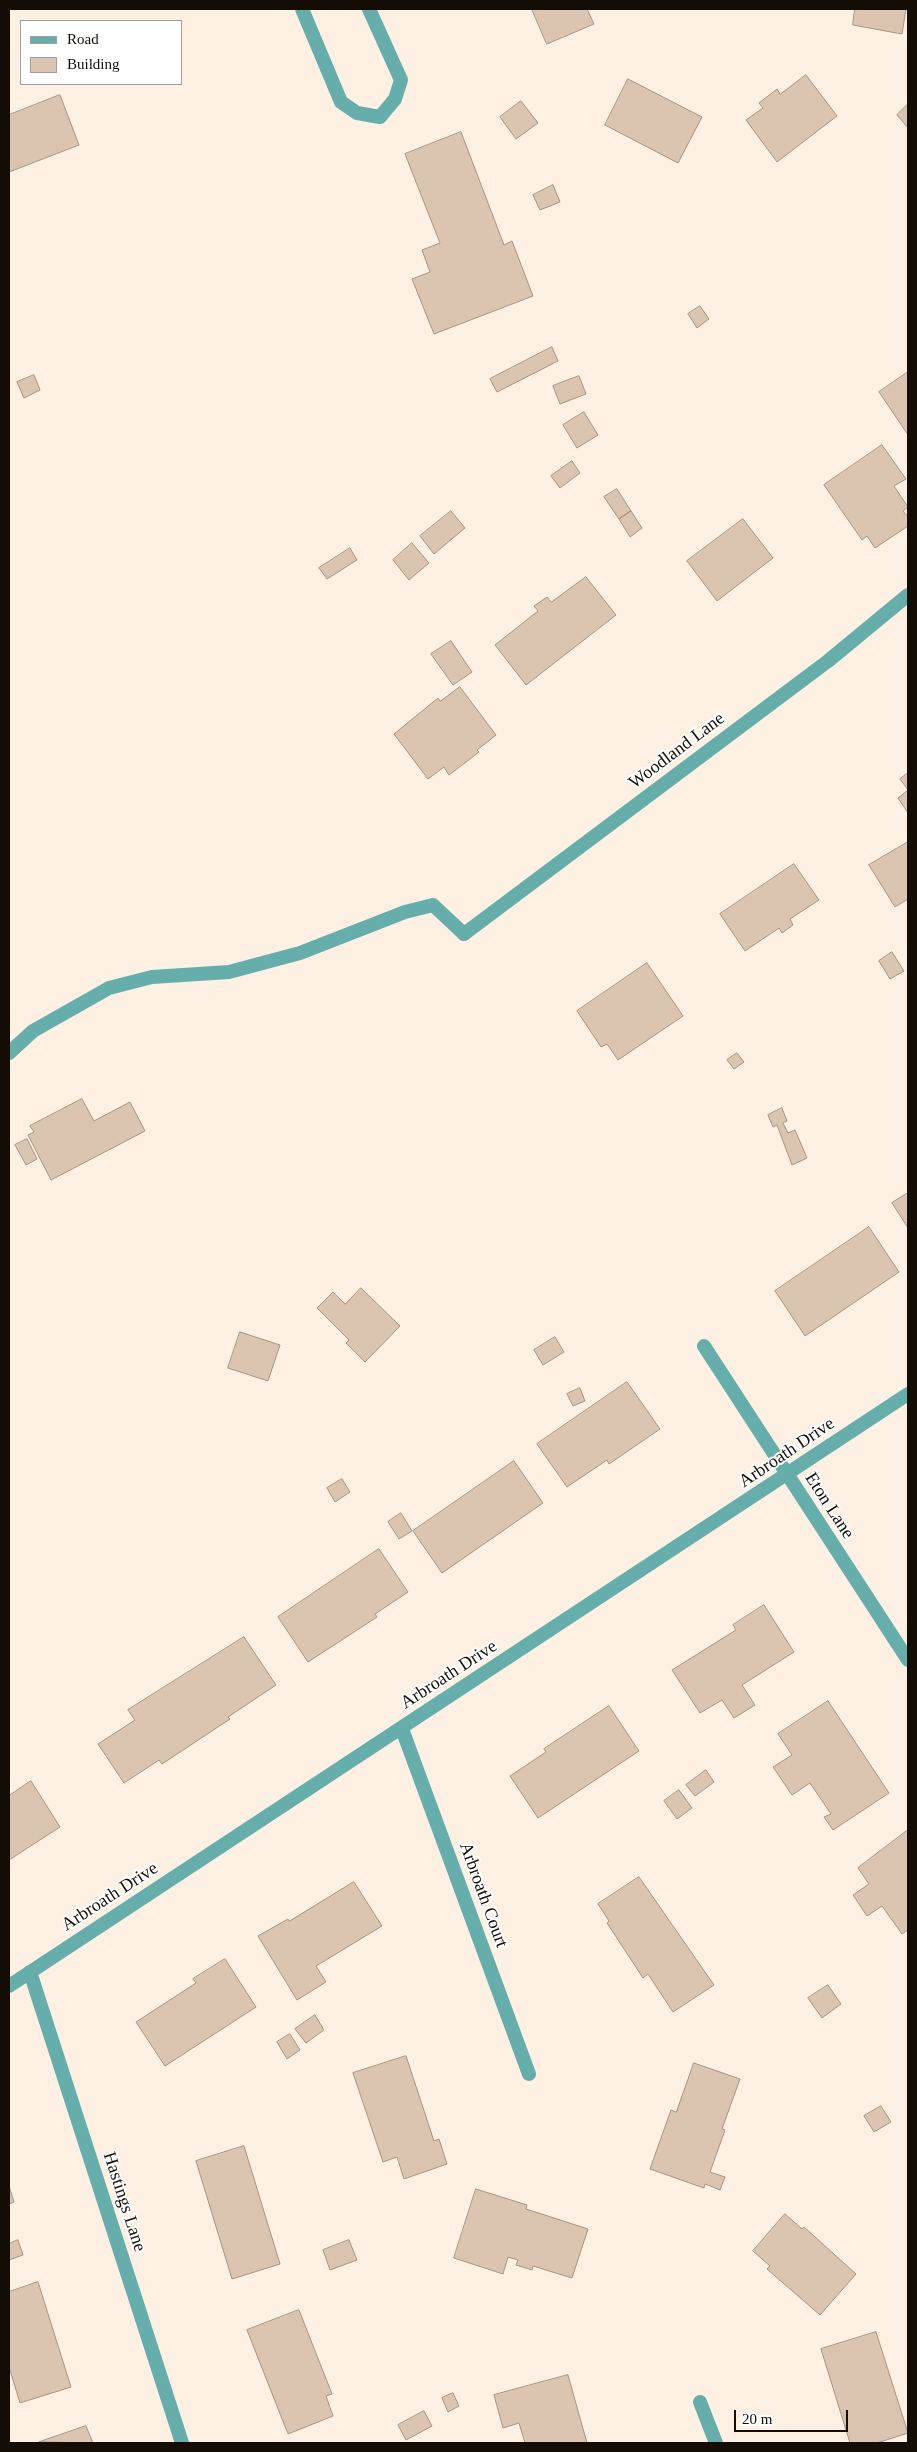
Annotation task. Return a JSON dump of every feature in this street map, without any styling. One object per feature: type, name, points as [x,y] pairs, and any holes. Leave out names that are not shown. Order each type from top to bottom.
[{"type":"street","points":[[302,9],[341,102],[357,113],[380,117],[395,99],[401,80],[369,9]]},
{"type":"street","name":"Woodland Lane","points":[[9,1053],[33,1031],[109,988],[152,977],[229,972],[300,953],[406,912],[433,905],[464,934],[828,661],[908,595]]},
{"type":"street","name":"Eton Lane","points":[[704,1346],[908,1660]]},
{"type":"street","name":"Arbroath Drive","points":[[9,1986],[787,1476],[908,1394]]},
{"type":"street","name":"Arbroath Court","points":[[402,1729],[529,2074]]},
{"type":"street","name":"Hastings Lane","points":[[30,1972],[182,2443]]},
{"type":"street","points":[[700,2402],[716,2443]]},
{"type":"building","points":[[532,9],[587,9],[594,24],[547,44]]},
{"type":"building","points":[[855,9],[906,9],[902,34],[853,25]]},
{"type":"building","points":[[806,75],[837,116],[777,162],[746,120],[763,108],[759,103],[777,89],[780,94]]},
{"type":"building","points":[[628,79],[702,117],[678,163],[605,125]]},
{"type":"building","points":[[60,95],[79,145],[9,172],[9,115]]},
{"type":"building","points":[[521,101],[538,123],[516,139],[500,117]]},
{"type":"building","points":[[908,104],[908,128],[897,115]]},
{"type":"building","points":[[461,132],[504,245],[512,241],[533,296],[434,334],[412,279],[430,272],[422,250],[440,243],[405,154]]},
{"type":"building","points":[[553,185],[560,202],[540,210],[533,195]]},
{"type":"building","points":[[700,306],[709,319],[697,328],[688,314]]},
{"type":"building","points":[[552,347],[558,361],[497,392],[490,379]]},
{"type":"building","points":[[908,372],[908,435],[879,392]]},
{"type":"building","points":[[34,375],[40,390],[24,398],[17,382]]},
{"type":"building","points":[[579,376],[586,394],[560,404],[553,386]]},
{"type":"building","points":[[584,412],[598,435],[577,448],[563,425]]},
{"type":"building","points":[[882,445],[906,479],[894,486],[908,507],[903,511],[908,517],[908,526],[875,548],[867,536],[862,540],[824,485]]},
{"type":"building","points":[[572,461],[580,473],[560,488],[551,476]]},
{"type":"building","points":[[617,489],[631,511],[619,519],[604,497]]},
{"type":"building","points":[[451,511],[465,528],[434,554],[420,536]]},
{"type":"building","points":[[631,511],[642,528],[630,537],[619,519]]},
{"type":"building","points":[[743,519],[773,558],[717,601],[687,561]]},
{"type":"building","points":[[412,543],[429,563],[409,580],[393,560]]},
{"type":"building","points":[[350,548],[357,560],[327,579],[319,568]]},
{"type":"building","points":[[586,577],[616,615],[526,685],[495,645],[538,611],[534,606],[547,597],[551,602]]},
{"type":"building","points":[[451,641],[472,672],[453,685],[431,654]]},
{"type":"building","points":[[460,687],[496,735],[477,750],[479,752],[449,775],[444,767],[428,779],[394,734],[438,698],[440,701]]},
{"type":"building","points":[[908,773],[908,790],[900,779]]},
{"type":"building","points":[[908,790],[908,813],[898,798]]},
{"type":"building","points":[[908,842],[908,899],[895,907],[869,865]]},
{"type":"building","points":[[794,864],[819,900],[790,919],[793,925],[782,933],[779,928],[745,951],[720,914]]},
{"type":"building","points":[[892,952],[904,971],[890,979],[879,961]]},
{"type":"building","points":[[647,963],[683,1016],[618,1060],[607,1044],[601,1047],[577,1011]]},
{"type":"building","points":[[737,1053],[744,1062],[734,1069],[727,1060]]},
{"type":"building","points":[[82,1099],[94,1121],[130,1102],[145,1131],[51,1180],[28,1135],[34,1132],[30,1126]]},
{"type":"building","points":[[782,1108],[787,1121],[783,1123],[788,1133],[795,1130],[807,1158],[792,1165],[777,1125],[773,1127],[768,1115]]},
{"type":"building","points":[[27,1139],[37,1159],[26,1165],[15,1145]]},
{"type":"building","points":[[908,1193],[908,1228],[892,1203]]},
{"type":"building","points":[[869,1227],[899,1272],[805,1336],[775,1291]]},
{"type":"building","points":[[361,1288],[400,1326],[365,1362],[346,1343],[349,1340],[317,1308],[333,1292],[345,1304]]},
{"type":"building","points":[[240,1332],[280,1345],[268,1381],[228,1368]]},
{"type":"building","points":[[555,1337],[564,1352],[543,1365],[534,1350]]},
{"type":"building","points":[[627,1382],[660,1429],[609,1464],[607,1460],[567,1487],[537,1444]]},
{"type":"building","points":[[580,1388],[585,1401],[573,1406],[567,1394]]},
{"type":"building","points":[[514,1461],[543,1503],[442,1573],[413,1531]]},
{"type":"building","points":[[342,1479],[350,1492],[335,1502],[327,1488]]},
{"type":"building","points":[[401,1513],[412,1531],[399,1539],[388,1522]]},
{"type":"building","points":[[379,1549],[408,1592],[375,1614],[377,1617],[308,1662],[278,1617]]},
{"type":"building","points":[[764,1605],[794,1652],[742,1685],[755,1705],[734,1718],[722,1700],[700,1713],[672,1670],[736,1630],[733,1625]]},
{"type":"building","points":[[244,1637],[276,1685],[228,1717],[230,1719],[162,1764],[159,1760],[124,1783],[98,1744],[135,1720],[128,1710]]},
{"type":"building","points":[[828,1701],[889,1793],[833,1830],[824,1817],[831,1814],[810,1783],[792,1795],[773,1767],[792,1755],[778,1734]]},
{"type":"building","points":[[609,1706],[639,1751],[538,1818],[510,1776],[546,1752],[544,1749]]},
{"type":"building","points":[[706,1770],[714,1782],[695,1796],[686,1785]]},
{"type":"building","points":[[31,1781],[60,1827],[9,1860],[9,1796]]},
{"type":"building","points":[[679,1790],[692,1808],[677,1819],[664,1801]]},
{"type":"building","points":[[908,1830],[908,1930],[902,1934],[882,1906],[867,1916],[853,1895],[869,1884],[858,1868]]},
{"type":"building","points":[[639,1877],[714,1985],[673,2012],[648,1974],[643,1978],[607,1923],[609,1921],[598,1904]]},
{"type":"building","points":[[354,1882],[382,1926],[316,1966],[326,1982],[297,2000],[258,1936],[288,1919],[289,1921]]},
{"type":"building","points":[[225,1959],[256,2007],[165,2066],[136,2022],[196,1983],[193,1979]]},
{"type":"building","points":[[828,1985],[841,2004],[822,2018],[808,1998]]},
{"type":"building","points":[[315,2015],[324,2030],[306,2043],[295,2029]]},
{"type":"building","points":[[290,2034],[300,2050],[287,2059],[277,2042]]},
{"type":"building","points":[[406,2056],[434,2141],[439,2139],[447,2164],[404,2179],[397,2157],[383,2162],[353,2073]]},
{"type":"building","points":[[694,2063],[740,2079],[722,2129],[725,2130],[710,2172],[725,2177],[720,2190],[705,2184],[704,2188],[650,2169],[671,2110],[676,2112]]},
{"type":"building","points":[[881,2106],[891,2122],[874,2132],[864,2116]]},
{"type":"building","points":[[244,2146],[280,2264],[232,2279],[196,2161]]},
{"type":"building","points":[[9,2186],[14,2202],[9,2204]]},
{"type":"building","points":[[476,2189],[527,2205],[526,2209],[588,2229],[572,2278],[533,2266],[532,2270],[516,2265],[518,2260],[508,2257],[503,2274],[454,2258]]},
{"type":"building","points":[[785,2214],[802,2229],[804,2227],[856,2274],[820,2315],[767,2269],[770,2266],[753,2251]]},
{"type":"building","points":[[18,2240],[23,2255],[9,2260],[9,2244]]},
{"type":"building","points":[[349,2240],[357,2260],[330,2270],[323,2250]]},
{"type":"building","points":[[38,2282],[71,2387],[20,2403],[9,2367],[9,2292]]},
{"type":"building","points":[[299,2310],[332,2394],[326,2396],[333,2416],[288,2434],[247,2330]]},
{"type":"building","points":[[876,2332],[908,2433],[877,2443],[850,2443],[821,2349]]},
{"type":"building","points":[[568,2375],[587,2443],[525,2443],[519,2423],[503,2428],[494,2395]]},
{"type":"building","points":[[453,2393],[459,2406],[448,2412],[442,2398]]},
{"type":"building","points":[[424,2411],[432,2426],[406,2440],[398,2425]]},
{"type":"building","points":[[86,2426],[93,2443],[39,2442]]}]
